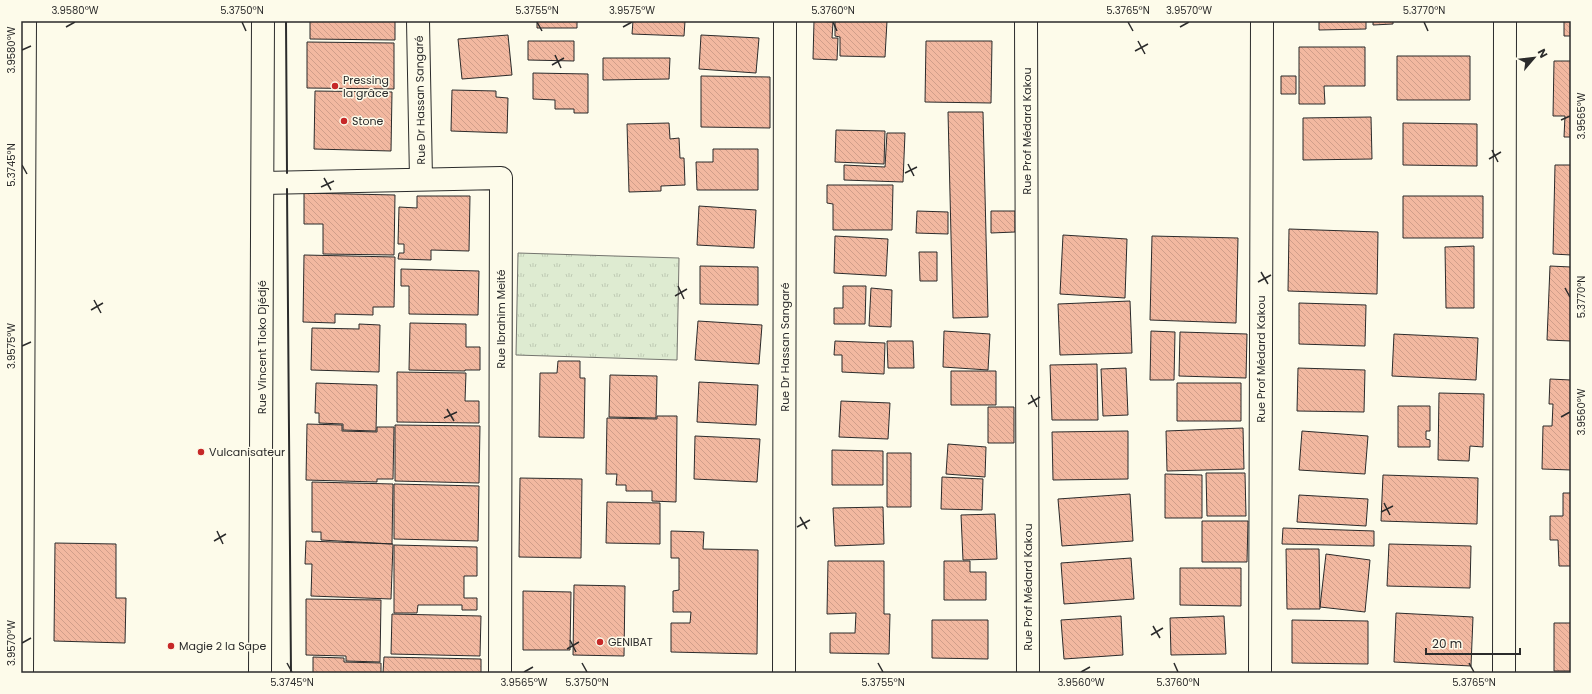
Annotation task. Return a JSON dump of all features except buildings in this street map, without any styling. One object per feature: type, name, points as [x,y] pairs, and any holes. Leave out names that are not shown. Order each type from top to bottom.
[{"type":"street","points":[[22,673],[25,21]]},
{"type":"street","name":"Rue Vincent Tioko Djédjé","points":[[260,673],[263,21]]},
{"type":"street","name":"Rue Dr Hassan Sangaré","points":[[418,21],[421,179]]},
{"type":"street","name":"Rue Dr Hassan Sangaré","points":[[784,673],[785,21]]},
{"type":"street","name":"Rue Prof Médard Kakou","points":[[1026,21],[1028,673]]},
{"type":"street","name":"Rue Prof Médard Kakou","points":[[1260,673],[1262,21]]},
{"type":"street","points":[[1504,673],[1505,21]]},
{"type":"street","name":"Rue Ibrahim Meité","points":[[263,183],[501,178],[500,673]]},
{"type":"green space","points":[[518,253],[679,258],[677,360],[516,355]]},
{"type":"wall","points":[[286,21],[287,173]]},
{"type":"wall","points":[[287,189],[291,673]]},
{"type":"place","name":"Pressing la grâce","points":[[335,86]]},
{"type":"place","name":"Stone","points":[[344,121]]},
{"type":"place","name":"Vulcanisateur","points":[[201,452]]},
{"type":"place","name":"GENIBAT","points":[[600,642]]},
{"type":"place","name":"Magie 2 la Sape","points":[[171,646]]}]
